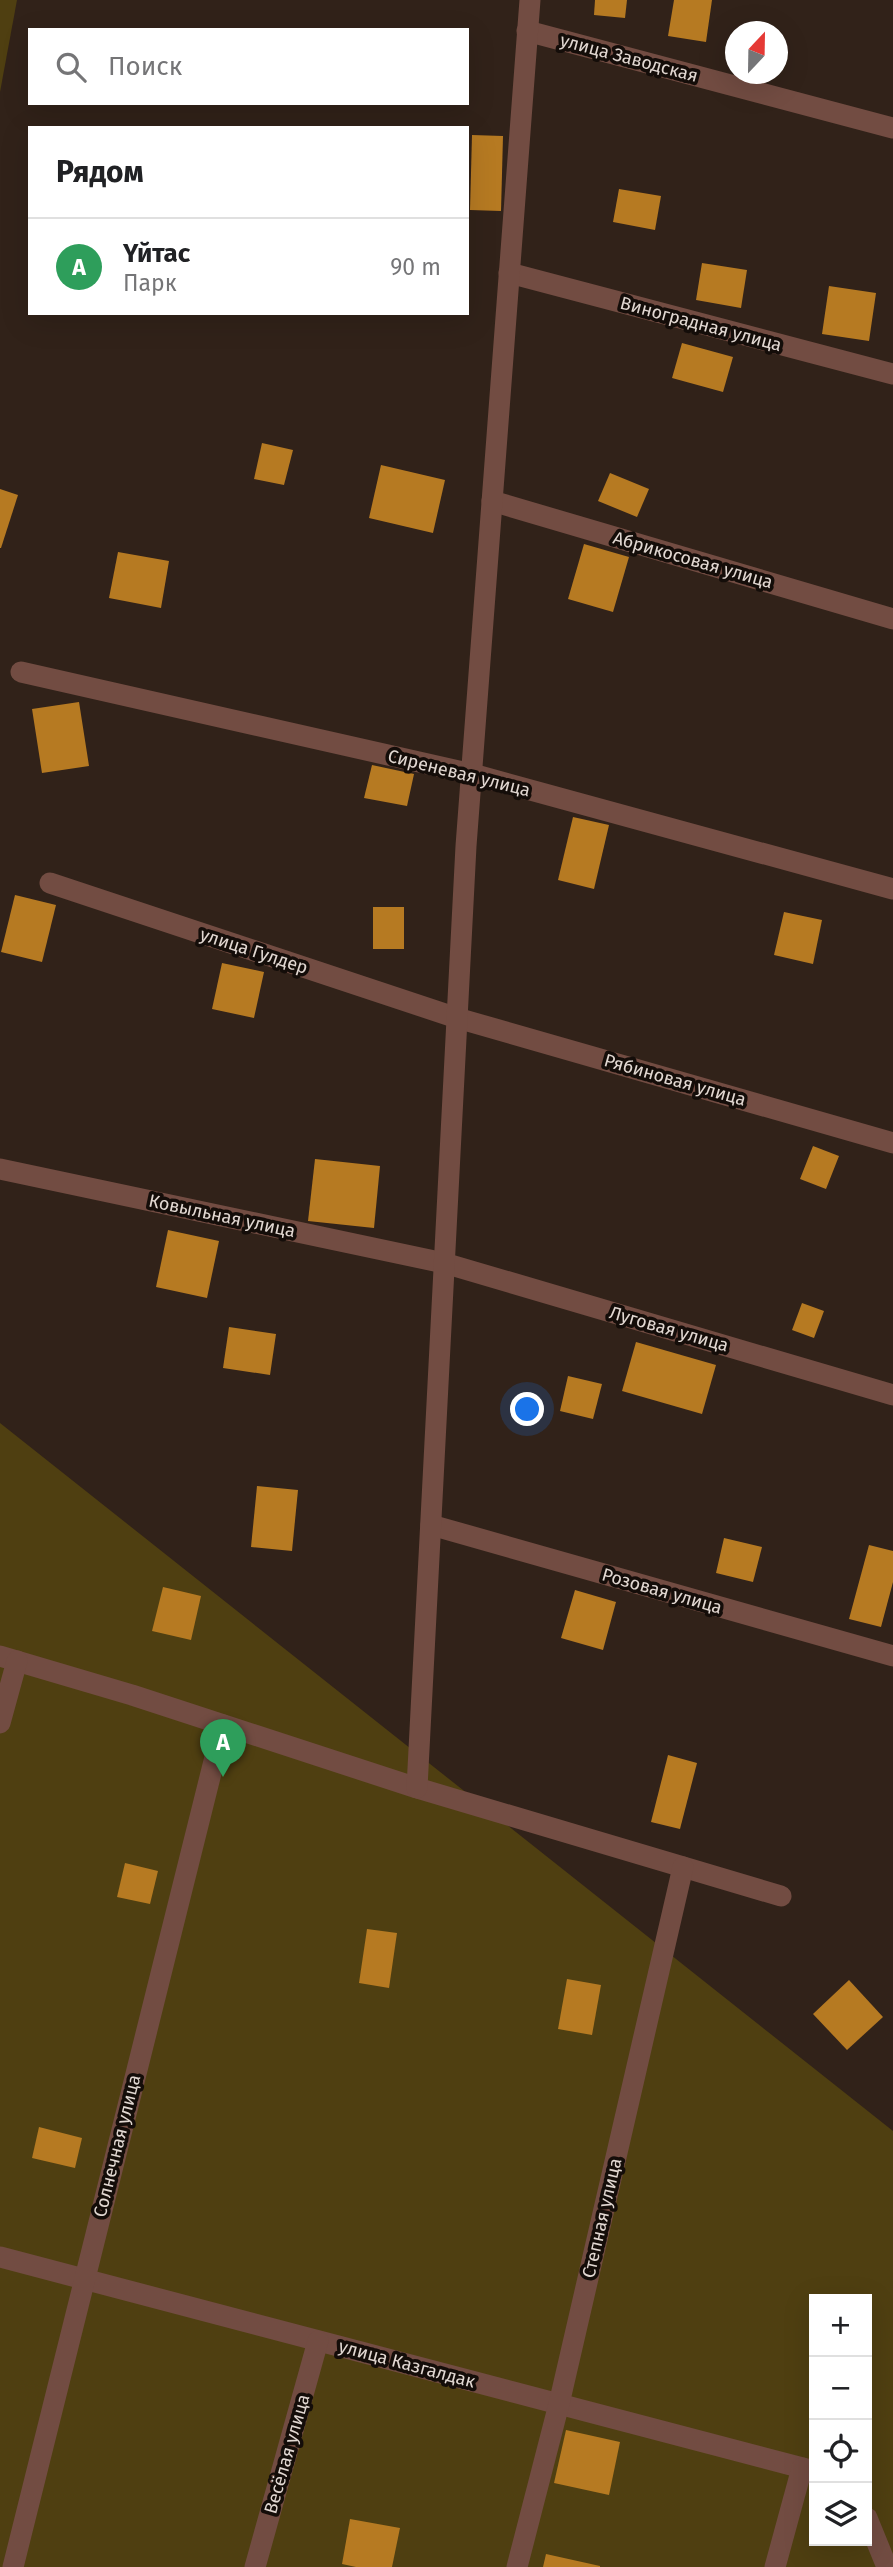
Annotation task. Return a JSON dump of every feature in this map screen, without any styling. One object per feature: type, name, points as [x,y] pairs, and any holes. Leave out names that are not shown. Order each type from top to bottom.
[{"type":"street","points":[[418,1788],[472,774],[530,0]]},
{"type":"street","name":"улица Заводская","points":[[527,31],[893,128]]},
{"type":"street","name":"Виноградная улица","points":[[509,273],[893,374]]},
{"type":"street","name":"Абрикосовая улица","points":[[492,501],[893,619]]},
{"type":"street","name":"Сиреневая улица","points":[[22,673],[472,774],[893,889]]},
{"type":"street","name":"улица Гулдер","points":[[50,883],[457,1018]]},
{"type":"street","name":"Рябиновая улица","points":[[457,1018],[893,1143]]},
{"type":"street","name":"Ковыльная улица","points":[[0,1169],[444,1264]]},
{"type":"street","name":"Луговая улица","points":[[444,1264],[893,1395]]},
{"type":"street","name":"Розовая улица","points":[[431,1525],[893,1656]]},
{"type":"street","points":[[0,1723],[8,1659],[418,1788],[781,1896]]},
{"type":"street","name":"Солнечная улица","points":[[13,2567],[223,1725]]},
{"type":"street","name":"Степная улица","points":[[517,2567],[559,2404],[683,1867]]},
{"type":"street","name":"улица Казгалдак","points":[[0,2257],[808,2469]]},
{"type":"street","name":"Весёлая улица","points":[[255,2567],[318,2341]]},
{"type":"street","points":[[775,2567],[808,2469]]},
{"type":"street","points":[[872,2530],[887,2567]]},
{"type":"shaded area","points":[[0,0],[17,0],[0,92]]},
{"type":"shaded area","points":[[0,1423],[893,2131],[893,2567],[0,2567]]},
{"type":"building","points":[[595,0],[627,0],[625,18],[594,15]]},
{"type":"building","points":[[674,0],[712,0],[706,42],[668,36]]},
{"type":"building","points":[[472,135],[503,136],[501,211],[470,210]]},
{"type":"building","points":[[619,189],[661,196],[655,230],[613,222]]},
{"type":"building","points":[[702,263],[747,270],[741,308],[696,300]]},
{"type":"building","points":[[829,286],[876,293],[869,341],[822,334]]},
{"type":"building","points":[[682,343],[733,357],[723,392],[672,378]]},
{"type":"building","points":[[262,443],[293,450],[284,485],[254,479]]},
{"type":"building","points":[[381,465],[445,480],[433,533],[369,518]]},
{"type":"building","points":[[610,473],[649,489],[637,517],[598,501]]},
{"type":"building","points":[[0,489],[18,495],[1,548],[0,548]]},
{"type":"building","points":[[584,544],[629,557],[613,612],[568,599]]},
{"type":"building","points":[[118,552],[169,561],[161,608],[109,598]]},
{"type":"building","points":[[79,702],[89,766],[42,773],[32,709]]},
{"type":"building","points":[[372,765],[414,774],[407,806],[364,798]]},
{"type":"building","points":[[573,817],[609,825],[594,889],[558,880]]},
{"type":"building","points":[[15,895],[56,905],[42,962],[1,952]]},
{"type":"building","points":[[373,907],[404,907],[404,949],[373,949]]},
{"type":"building","points":[[784,912],[822,920],[813,964],[774,955]]},
{"type":"building","points":[[222,963],[264,972],[254,1018],[212,1009]]},
{"type":"building","points":[[813,1146],[839,1156],[826,1189],[800,1179]]},
{"type":"building","points":[[315,1159],[380,1166],[374,1228],[308,1221]]},
{"type":"building","points":[[168,1230],[219,1241],[207,1298],[156,1287]]},
{"type":"building","points":[[802,1303],[824,1311],[814,1338],[792,1330]]},
{"type":"building","points":[[229,1327],[276,1334],[270,1375],[223,1368]]},
{"type":"building","points":[[636,1342],[716,1365],[702,1414],[622,1391]]},
{"type":"building","points":[[568,1376],[602,1384],[593,1419],[560,1411]]},
{"type":"building","points":[[257,1486],[298,1490],[292,1551],[251,1547]]},
{"type":"building","points":[[724,1538],[762,1547],[753,1582],[716,1573]]},
{"type":"building","points":[[869,1545],[893,1551],[893,1582],[881,1627],[849,1619]]},
{"type":"building","points":[[163,1587],[201,1596],[191,1640],[152,1631]]},
{"type":"building","points":[[575,1590],[616,1602],[603,1650],[561,1638]]},
{"type":"building","points":[[668,1755],[697,1763],[680,1829],[651,1822]]},
{"type":"building","points":[[125,1863],[158,1871],[150,1904],[117,1897]]},
{"type":"building","points":[[367,1929],[397,1933],[389,1988],[359,1983]]},
{"type":"building","points":[[567,1979],[601,1985],[592,2035],[558,2029]]},
{"type":"building","points":[[849,1980],[883,2017],[847,2050],[813,2014]]},
{"type":"building","points":[[39,2127],[82,2138],[75,2168],[32,2158]]},
{"type":"building","points":[[566,2430],[620,2442],[609,2495],[554,2483]]},
{"type":"building","points":[[350,2519],[400,2528],[392,2567],[356,2567],[342,2564]]},
{"type":"building","points":[[546,2554],[600,2566],[600,2567],[543,2567]]},
{"type":"place","name":"Үйтас","points":[[223,1777]]}]
